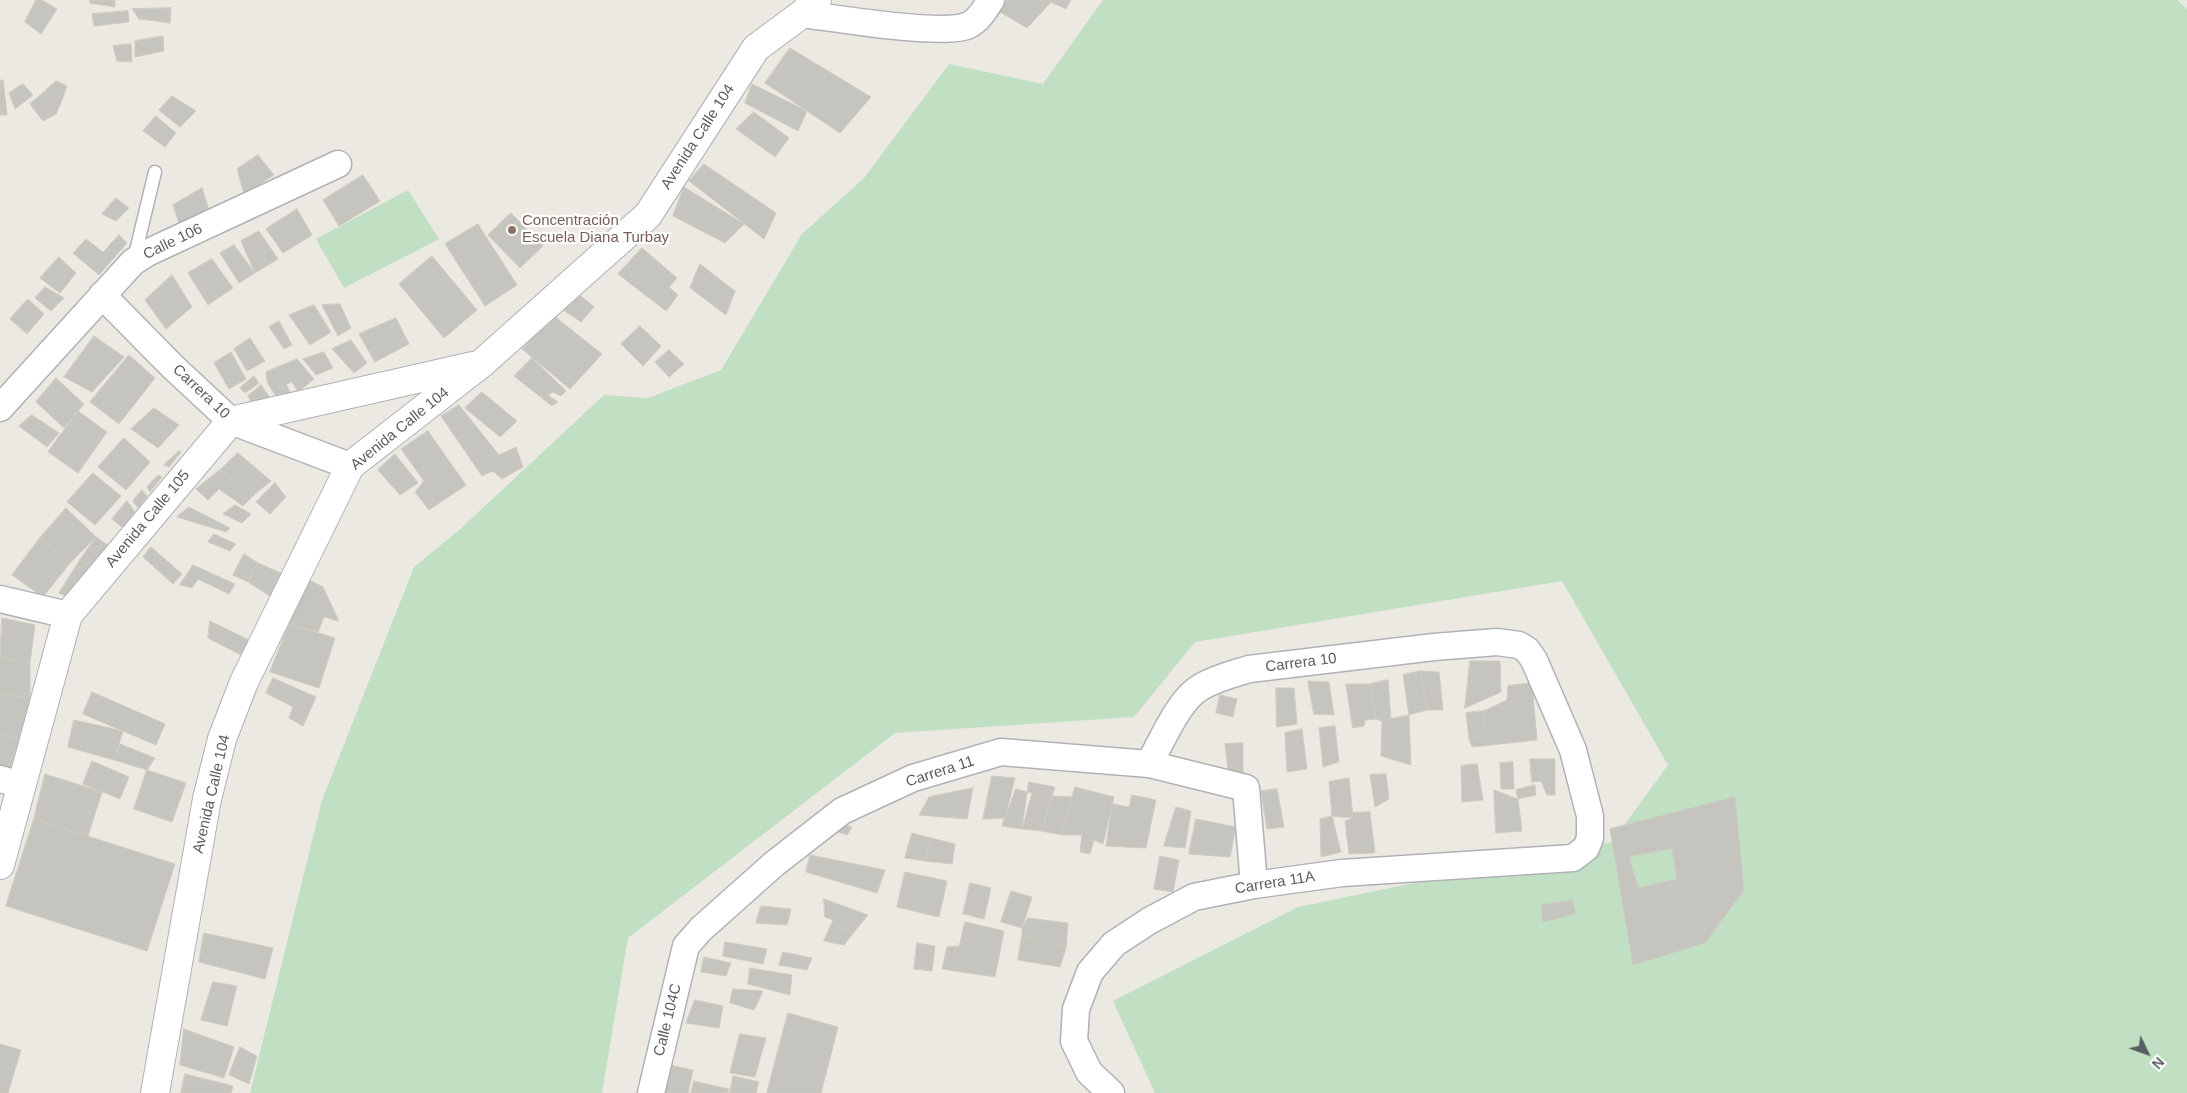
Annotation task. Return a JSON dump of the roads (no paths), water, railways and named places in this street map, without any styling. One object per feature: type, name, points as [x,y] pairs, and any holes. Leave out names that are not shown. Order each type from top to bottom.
[{"type":"main road","name":"Avenida Calle 104","points":[[155,1093],[208,799],[222,739],[244,682],[350,466],[482,364],[648,215],[756,48],[805,5]]},
{"type":"main road","points":[[231,421],[482,364]]},
{"type":"main road","name":"Avenida Calle 105","points":[[0,865],[11,782],[68,615],[231,421]]},
{"type":"street","points":[[805,5],[945,30],[969,25],[983,12],[991,0]]},
{"type":"street","name":"Calle 106","points":[[0,408],[133,262],[147,253],[338,164]]},
{"type":"street","name":"Carrera 10","points":[[102,295],[173,367],[231,421],[350,466]]},
{"type":"street","points":[[0,599],[68,615]]},
{"type":"street","name":"Carrera 10","points":[[1149,764],[1184,702],[1200,687],[1226,676],[1249,669],[1434,647],[1497,642],[1519,645],[1527,650],[1534,660],[1573,750],[1590,816]]},
{"type":"street","name":"Carrera 11","points":[[686,946],[701,929],[774,864],[842,811],[914,778],[1001,752],[1149,764],[1246,788],[1254,885]]},
{"type":"street","name":"Carrera 11A","points":[[1111,1093],[1089,1072],[1074,1041],[1076,1009],[1090,972],[1114,944],[1149,921],[1194,897],[1254,885],[1342,873],[1573,858],[1586,848],[1590,838],[1590,816]]},
{"type":"street","name":"Calle 104C","points":[[651,1093],[686,946]]},
{"type":"lane","points":[[133,262],[155,172]]},
{"type":"place","name":"Concentración Escuela Diana Turbay","points":[[512,230]]}]
